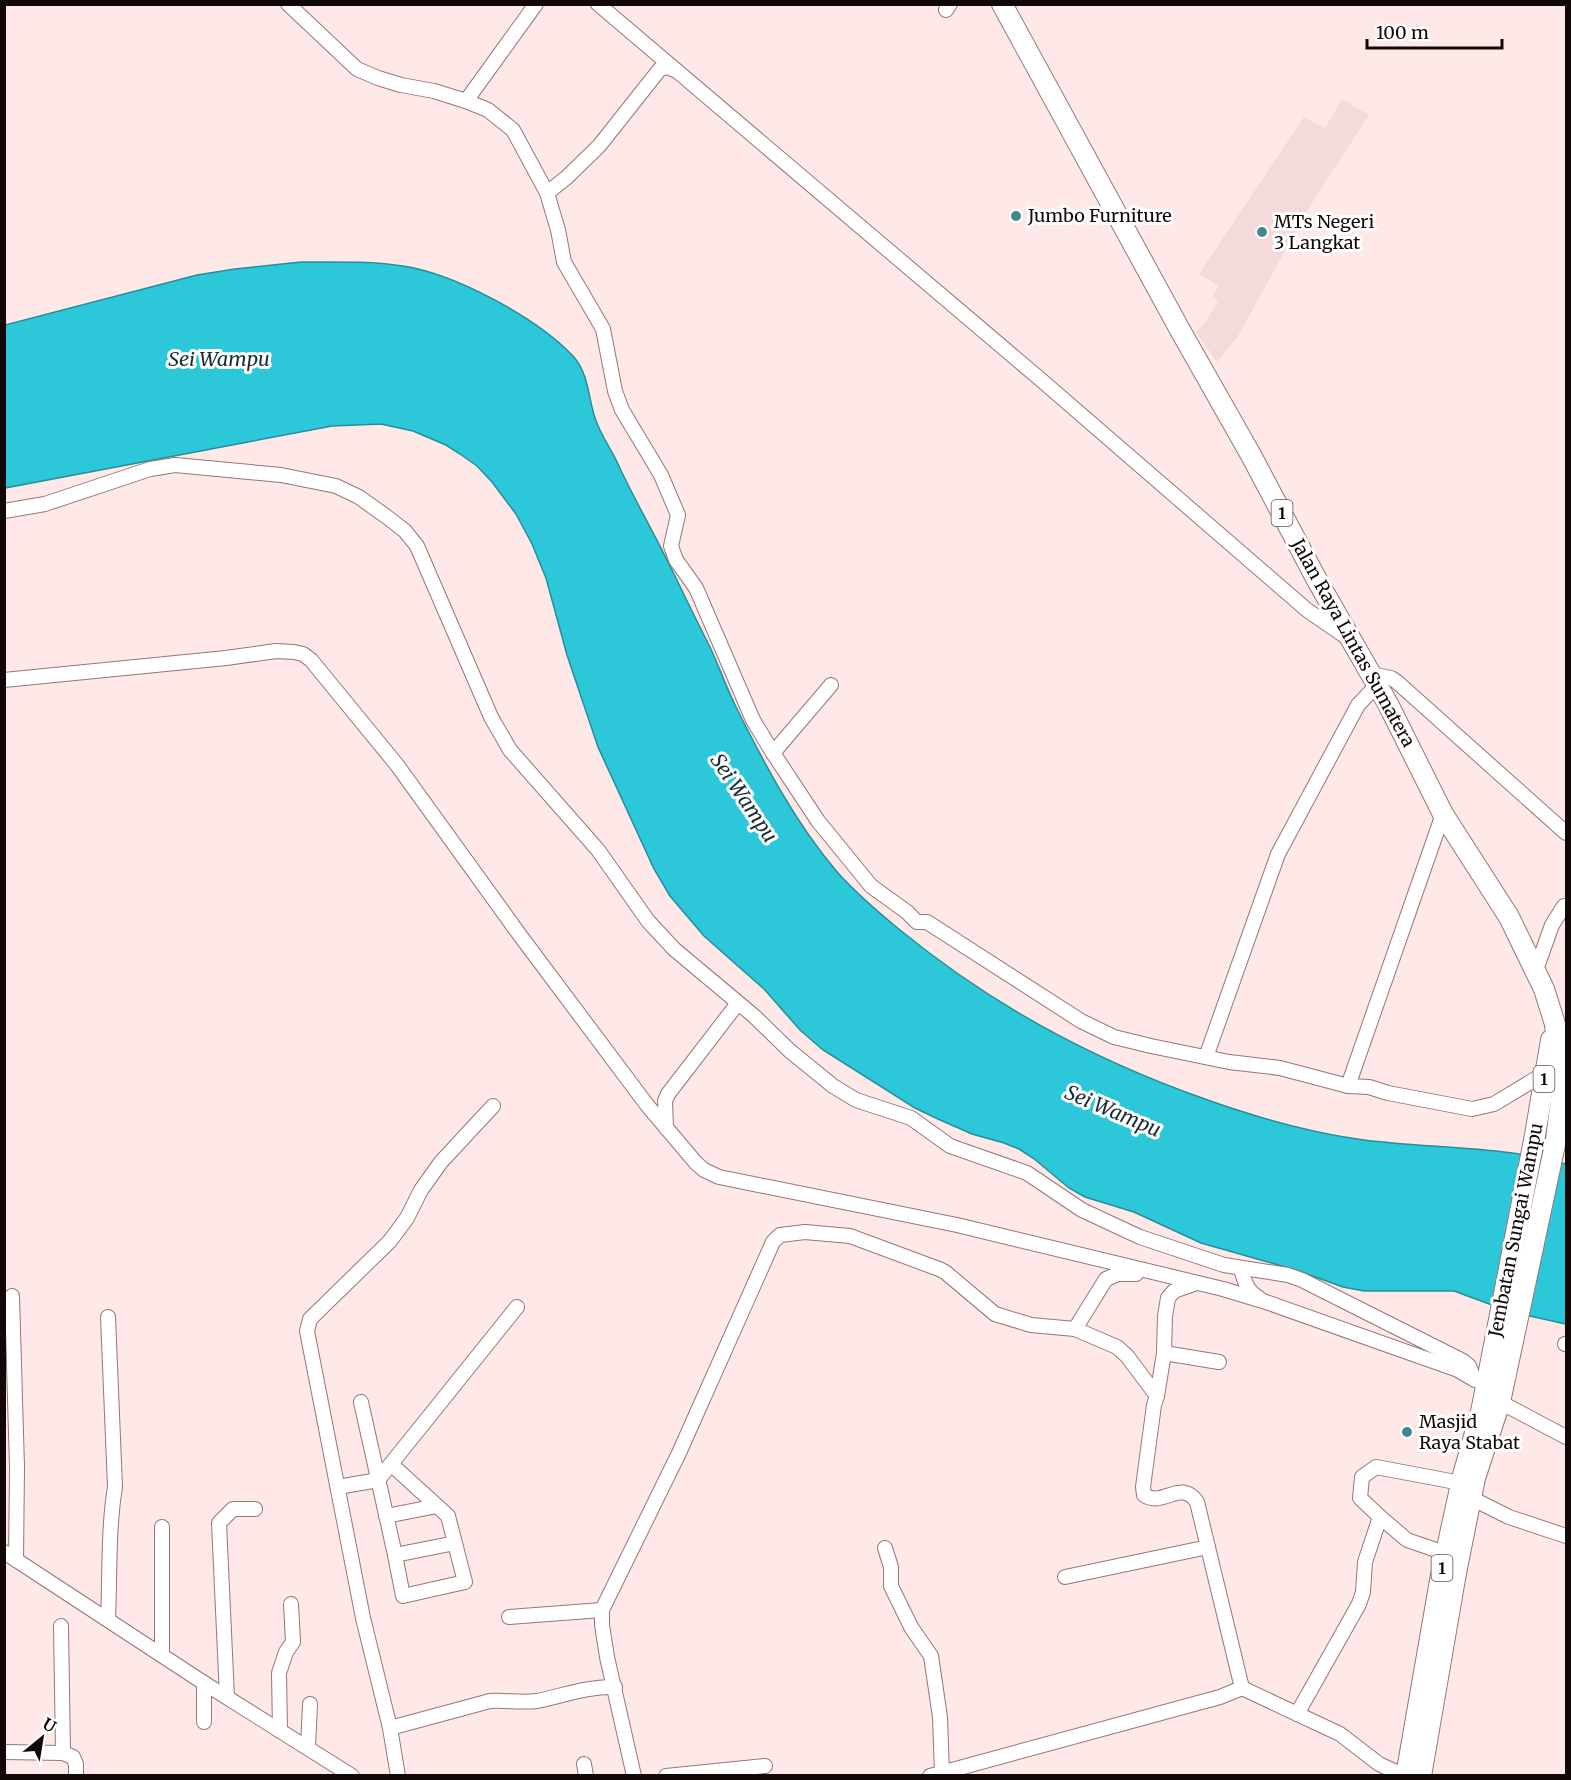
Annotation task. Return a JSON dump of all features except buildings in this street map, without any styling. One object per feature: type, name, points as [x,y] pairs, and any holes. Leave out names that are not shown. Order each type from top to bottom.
[{"type":"highway","name":"Jalan Raya Lintas Sumatera","points":[[1002,4],[1388,705],[1443,814],[1509,917],[1536,970],[1545,989],[1555,1024],[1552,1069],[1562,1092],[1562,1114],[1556,1140]]},
{"type":"highway","name":"Jembatan Sungai Wampu","points":[[1499,1366],[1535,1135],[1552,1069]]},
{"type":"highway","name":"Jembatan Sungai Wampu","points":[[1499,1366],[1556,1140]]},
{"type":"highway","name":"1","points":[[1412,1775],[1463,1492],[1482,1412],[1480,1382],[1499,1366]]},
{"type":"highway","name":"1","points":[[1412,1775],[1445,1552],[1463,1492],[1484,1449],[1500,1402],[1499,1366]]},
{"type":"street","points":[[288,4],[357,69],[401,85],[434,91],[466,101],[488,110],[513,130],[547,193],[558,230],[564,262],[603,329],[615,391],[622,410],[661,475],[678,515],[671,546],[676,560],[696,588],[753,720],[818,820],[871,886],[917,922],[927,922],[1081,1021],[1114,1037],[1229,1062],[1280,1068],[1348,1086],[1369,1087],[1388,1093],[1472,1109],[1494,1104],[1552,1069]]},
{"type":"street","points":[[466,101],[536,4]]},
{"type":"street","points":[[598,4],[1040,378],[1307,610],[1351,640]]},
{"type":"street","points":[[547,193],[599,146],[660,69],[677,71]]},
{"type":"street","points":[[4,511],[45,504],[150,469],[175,465],[291,477],[336,486],[358,497],[405,531],[417,546],[491,717],[510,750],[598,850],[648,921],[661,935],[790,1052],[833,1086],[856,1100],[911,1118],[950,1146],[1027,1173],[1082,1210],[1140,1237],[1196,1257],[1241,1268],[1276,1272],[1302,1280],[1405,1334],[1463,1361],[1480,1382]]},
{"type":"street","points":[[4,680],[276,651],[303,654],[397,765],[519,934],[666,1128],[704,1170],[719,1177],[978,1230],[1266,1302],[1458,1370],[1480,1382]]},
{"type":"street","points":[[1206,1057],[1278,854],[1373,680],[1391,678],[1397,682],[1566,832]]},
{"type":"street","points":[[773,753],[831,685]]},
{"type":"street","points":[[1348,1086],[1443,814]]},
{"type":"street","points":[[1536,970],[1552,925],[1564,906]]},
{"type":"street","points":[[666,1128],[665,1108],[668,1094],[738,1003]]},
{"type":"street","points":[[398,1776],[390,1728],[363,1618],[307,1331],[310,1319],[390,1241],[407,1218],[441,1162],[493,1106]]},
{"type":"street","points":[[634,1776],[604,1635],[602,1610],[679,1453],[759,1268],[772,1242],[780,1235],[805,1232],[856,1237],[945,1272],[995,1314],[1031,1325],[1075,1329],[1122,1351],[1157,1396]]},
{"type":"street","points":[[1241,1268],[1245,1283],[1253,1294],[1266,1302]]},
{"type":"street","points":[[1075,1329],[1106,1279],[1118,1274],[1156,1274]]},
{"type":"street","points":[[1196,1283],[1174,1291],[1168,1298],[1164,1353],[1154,1406],[1144,1495],[1151,1498],[1182,1492],[1191,1494],[1197,1502],[1242,1688]]},
{"type":"street","points":[[12,1296],[17,1467],[10,1556],[204,1683],[308,1747],[334,1770],[352,1776]]},
{"type":"street","points":[[338,1487],[378,1480],[518,1308]]},
{"type":"street","points":[[108,1317],[115,1487],[111,1512],[108,1619]]},
{"type":"street","points":[[1164,1353],[1219,1362]]},
{"type":"street","points":[[361,1402],[403,1596],[465,1582],[448,1516],[391,1464]]},
{"type":"street","points":[[1500,1402],[1566,1437]]},
{"type":"street","points":[[1445,1552],[1407,1540],[1379,1516],[1360,1498],[1362,1477],[1376,1467],[1463,1492],[1509,1517],[1566,1536]]},
{"type":"street","points":[[386,1516],[437,1506]]},
{"type":"street","points":[[227,1697],[219,1523],[233,1509],[255,1509]]},
{"type":"street","points":[[1297,1714],[1359,1605],[1363,1592],[1365,1562],[1379,1516]]},
{"type":"street","points":[[162,1527],[162,1655]]},
{"type":"street","points":[[395,1555],[455,1544]]},
{"type":"street","points":[[1065,1577],[1208,1547]]},
{"type":"street","points":[[885,1548],[891,1567],[891,1586],[910,1627],[931,1656],[940,1717],[936,1774],[1220,1697],[1242,1688],[1340,1734],[1379,1764],[1394,1771],[1412,1775]]},
{"type":"street","points":[[280,1731],[279,1673],[286,1652],[293,1642],[291,1604]]},
{"type":"street","points":[[509,1617],[602,1610]]},
{"type":"street","points":[[61,1626],[63,1753]]},
{"type":"street","points":[[204,1683],[204,1722]]},
{"type":"street","points":[[390,1728],[490,1701],[528,1702],[578,1691],[615,1688]]},
{"type":"street","points":[[308,1747],[310,1704]]},
{"type":"street","points":[[4,1752],[63,1753],[73,1757],[76,1776]]},
{"type":"street","points":[[666,1776],[765,1766]]},
{"type":"shaded area","name":"MTs Negeri 3 Langkat","points":[[1342,99],[1369,115],[1308,209],[1238,336],[1217,362],[1195,331],[1203,326],[1218,301],[1213,296],[1218,286],[1199,274],[1304,117],[1325,128]]},
{"type":"water","name":"Sei Wampu","points":[[301,262],[390,264],[446,278],[517,312],[557,341],[573,356],[585,378],[600,430],[662,550],[709,645],[736,707],[770,772],[808,835],[838,873],[860,896],[900,930],[1006,1006],[1081,1047],[1202,1098],[1278,1122],[1337,1136],[1515,1153],[1566,1164],[1566,1324],[1511,1312],[1454,1291],[1364,1291],[1343,1287],[1296,1270],[1201,1243],[1134,1212],[1085,1197],[1069,1188],[1019,1149],[972,1134],[915,1108],[823,1050],[800,1030],[765,990],[704,936],[670,896],[654,869],[598,747],[567,655],[546,578],[532,544],[516,514],[492,482],[477,466],[446,445],[413,431],[381,424],[332,426],[5,488],[5,325],[197,275]]},
{"type":"place","name":"Jumbo Furniture","points":[[1016,216]]},
{"type":"place","name":"MTs Negeri 3 Langkat","points":[[1262,232]]},
{"type":"place","name":"Masjid Raya Stabat","points":[[1407,1432]]}]
